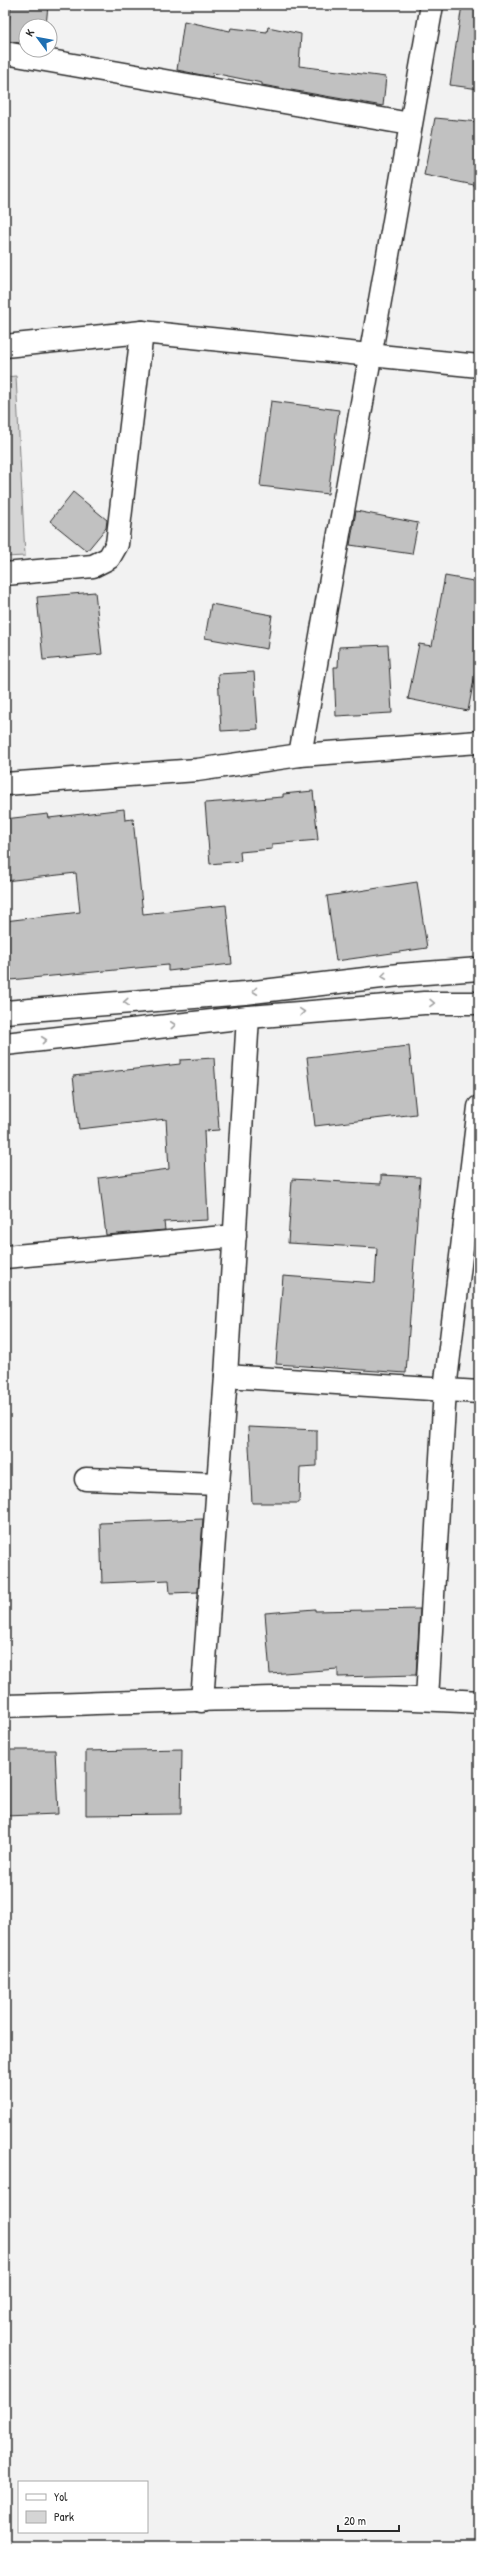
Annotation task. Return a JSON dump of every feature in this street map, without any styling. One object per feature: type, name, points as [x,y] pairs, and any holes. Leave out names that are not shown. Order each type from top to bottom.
[{"type":"street","points":[[300,755],[369,355],[432,5]]},
{"type":"street","points":[[5,53],[410,124]]},
{"type":"street","points":[[5,574],[93,566],[109,558],[117,544],[142,332]]},
{"type":"street","points":[[5,346],[142,332],[479,366]]},
{"type":"street","points":[[5,784],[197,770],[300,755],[479,742]]},
{"type":"street","points":[[5,1012],[245,993],[399,974],[479,969]]},
{"type":"street","points":[[5,1044],[248,1017],[424,1002],[479,1003]]},
{"type":"street","points":[[202,1701],[226,1376],[248,1017]]},
{"type":"street","points":[[427,1699],[445,1389],[479,1107]]},
{"type":"street","points":[[5,1257],[235,1236]]},
{"type":"street","points":[[226,1376],[479,1392]]},
{"type":"street","points":[[86,1479],[218,1484]]},
{"type":"street","points":[[5,1706],[202,1701],[427,1699],[479,1702]]},
{"type":"green space","points":[[16,376],[25,556],[5,557],[5,377]]},
{"type":"building","points":[[11,5],[48,5],[47,18],[18,18],[18,43],[7,41]]},
{"type":"building","points":[[462,5],[479,5],[479,89],[450,85]]},
{"type":"building","points":[[184,21],[230,31],[231,28],[267,32],[268,27],[301,34],[299,66],[386,77],[383,106],[262,85],[262,83],[213,73],[212,77],[177,70]]},
{"type":"building","points":[[435,118],[479,122],[479,186],[424,175]]},
{"type":"building","points":[[271,401],[339,410],[328,494],[260,486]]},
{"type":"building","points":[[73,492],[107,520],[106,528],[87,551],[50,521]]},
{"type":"building","points":[[356,511],[418,523],[412,554],[350,545]]},
{"type":"building","points":[[445,576],[479,582],[479,653],[468,711],[408,699],[419,644],[432,646]]},
{"type":"building","points":[[95,592],[102,654],[43,660],[37,597]]},
{"type":"building","points":[[211,604],[272,615],[267,649],[205,638]]},
{"type":"building","points":[[388,645],[392,713],[336,716],[334,667],[338,667],[339,647]]},
{"type":"building","points":[[254,672],[258,729],[221,731],[218,674]]},
{"type":"building","points":[[313,791],[318,840],[272,844],[272,849],[240,852],[241,861],[210,864],[205,803],[283,797],[283,794]]},
{"type":"building","points":[[124,809],[125,820],[133,819],[143,914],[226,905],[232,964],[168,971],[168,965],[10,980],[5,921],[80,912],[76,873],[5,881],[5,819],[48,814],[49,818]]},
{"type":"building","points":[[417,882],[427,948],[336,961],[327,896]]},
{"type":"building","points":[[409,1046],[416,1114],[315,1126],[307,1057]]},
{"type":"building","points":[[214,1058],[219,1130],[204,1131],[208,1220],[164,1222],[165,1230],[106,1235],[99,1178],[169,1169],[166,1119],[79,1129],[73,1076],[180,1064],[180,1060]]},
{"type":"building","points":[[381,1175],[420,1177],[406,1373],[276,1364],[283,1276],[375,1283],[377,1248],[288,1243],[292,1179],[381,1184]]},
{"type":"building","points":[[248,1427],[317,1430],[317,1466],[300,1467],[299,1503],[252,1503]]},
{"type":"building","points":[[203,1519],[198,1592],[170,1593],[169,1580],[102,1583],[100,1523]]},
{"type":"building","points":[[315,1609],[315,1611],[420,1609],[416,1675],[338,1677],[338,1669],[270,1674],[265,1613]]},
{"type":"building","points":[[182,1749],[181,1814],[86,1815],[86,1751]]},
{"type":"building","points":[[5,1750],[55,1750],[58,1814],[5,1816]]}]
